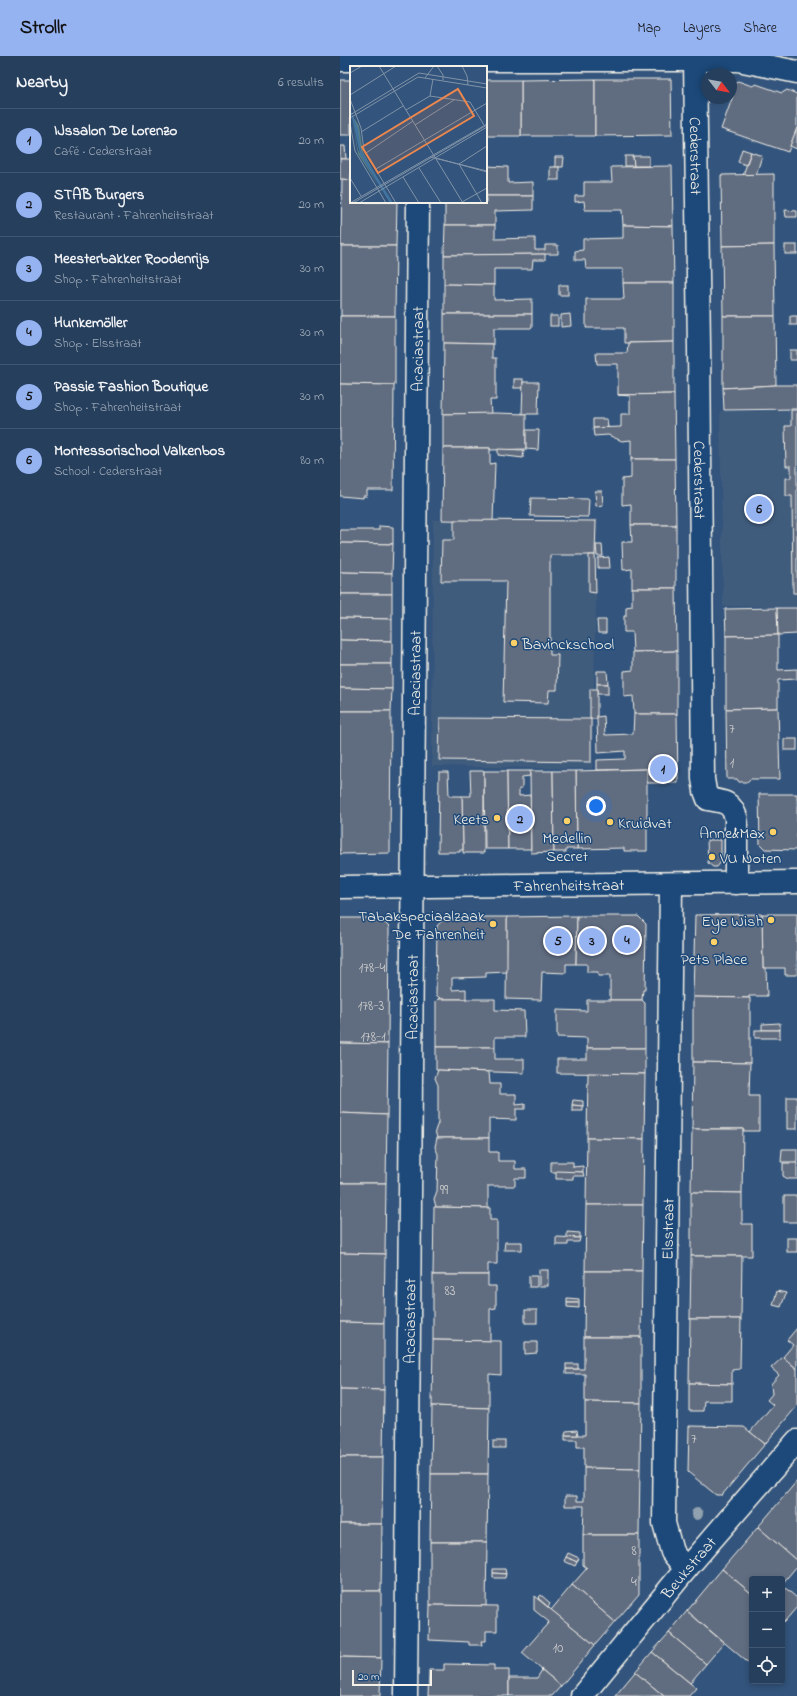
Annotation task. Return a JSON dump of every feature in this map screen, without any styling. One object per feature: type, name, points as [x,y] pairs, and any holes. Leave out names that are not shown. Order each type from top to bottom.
[{"type":"street","points":[[340,60],[419,63],[695,59],[738,60],[797,72]]},
{"type":"street","name":"Cederstraat","points":[[695,59],[703,779],[708,799],[725,802],[732,807],[736,817],[736,883]]},
{"type":"street","name":"Acaciastraat","points":[[406,1696],[418,203]]},
{"type":"street","name":"Fahrenheitstraat","points":[[340,887],[797,882]]},
{"type":"street","name":"Elsstraat","points":[[671,884],[664,1523],[672,1552],[686,1569]]},
{"type":"street","name":"Beukstraat","points":[[582,1696],[686,1569],[797,1441]]},
{"type":"shaded area","points":[[720,411],[797,411],[797,607],[723,606]]},
{"type":"shaded area","name":"Bavinckschool","points":[[598,519],[592,769],[432,766],[433,520]]},
{"type":"building","points":[[595,79],[595,136],[521,136],[521,80]]},
{"type":"building","points":[[595,79],[671,79],[672,135],[595,136]]},
{"type":"building","points":[[340,80],[350,80],[350,135],[340,135]]},
{"type":"building","points":[[487,80],[521,80],[521,136],[487,136]]},
{"type":"building","points":[[737,81],[752,86],[756,84],[782,93],[787,90],[797,94],[797,128],[788,152],[721,129],[730,104],[737,104]]},
{"type":"building","points":[[797,128],[797,149],[790,146]]},
{"type":"building","points":[[340,146],[345,146],[346,159],[340,159]]},
{"type":"building","points":[[742,149],[751,152],[746,165],[738,162]]},
{"type":"building","points":[[751,152],[762,156],[756,175],[743,175]]},
{"type":"building","points":[[625,156],[633,156],[634,166],[625,166]]},
{"type":"building","points":[[633,156],[649,156],[649,166],[634,166]]},
{"type":"building","points":[[555,157],[564,157],[563,167],[555,167]]},
{"type":"building","points":[[340,159],[350,159],[350,180],[340,179]]},
{"type":"building","points":[[487,166],[508,167],[508,183],[533,182],[533,196],[487,196]]},
{"type":"building","points":[[672,166],[673,226],[623,225],[622,210],[585,210],[584,201],[575,202],[575,196],[584,196],[584,182],[612,182],[611,167]]},
{"type":"building","points":[[550,167],[559,167],[559,180],[550,180]]},
{"type":"building","points":[[774,174],[774,245],[722,246],[721,175]]},
{"type":"building","points":[[342,179],[350,180],[350,203],[397,203],[396,246],[341,246]]},
{"type":"building","points":[[487,196],[533,196],[533,210],[495,211],[495,225],[445,225],[445,203],[487,203]]},
{"type":"building","points":[[785,210],[797,211],[797,217],[786,217]]},
{"type":"building","points":[[445,225],[495,225],[495,239],[535,238],[535,250],[545,250],[545,245],[558,245],[558,254],[444,255]]},
{"type":"building","points":[[623,225],[673,226],[674,283],[623,283],[623,269],[586,269],[585,260],[575,260],[575,251],[583,250],[583,239],[623,238]]},
{"type":"building","points":[[774,245],[775,316],[723,316],[722,246]]},
{"type":"building","points":[[785,245],[797,245],[797,254],[785,254]]},
{"type":"building","points":[[341,246],[396,246],[395,316],[341,316]]},
{"type":"building","points":[[545,254],[545,260],[533,260],[532,269],[494,269],[494,285],[444,284],[444,255]]},
{"type":"building","points":[[623,283],[674,283],[674,342],[624,343],[624,328],[586,328],[586,299],[624,299]]},
{"type":"building","points":[[444,284],[494,285],[494,300],[532,299],[532,314],[444,314]]},
{"type":"building","points":[[559,285],[568,285],[568,295],[559,295]]},
{"type":"building","points":[[444,314],[532,314],[532,328],[494,328],[494,344],[444,343]]},
{"type":"building","points":[[570,314],[571,326],[561,327],[561,315]]},
{"type":"building","points":[[340,316],[395,316],[395,385],[340,384]]},
{"type":"building","points":[[550,316],[558,316],[558,326],[550,326]]},
{"type":"building","points":[[723,316],[775,316],[776,385],[723,388]]},
{"type":"building","points":[[790,316],[797,316],[797,325],[790,325]]},
{"type":"building","points":[[674,342],[674,394],[618,395],[618,364],[597,364],[596,353],[627,353],[628,343]]},
{"type":"building","points":[[444,343],[492,344],[492,358],[496,358],[496,400],[490,400],[491,414],[443,414]]},
{"type":"building","points":[[790,350],[797,350],[797,360],[790,360]]},
{"type":"building","points":[[514,379],[523,379],[523,388],[514,388]]},
{"type":"building","points":[[523,382],[539,382],[538,414],[522,414]]},
{"type":"building","points":[[340,384],[394,385],[393,490],[367,490],[367,496],[363,496],[363,498],[340,496]]},
{"type":"building","points":[[797,385],[797,409],[724,410],[723,388]]},
{"type":"building","points":[[674,394],[675,459],[631,459],[631,440],[622,441],[608,435],[594,436],[593,428],[621,427],[621,414],[630,414],[630,396],[618,395]]},
{"type":"building","points":[[791,410],[797,410],[797,593],[793,593],[792,496],[786,496],[786,478],[791,478],[791,466],[786,466],[785,426],[791,426]]},
{"type":"building","points":[[443,414],[526,414],[526,449],[490,450],[490,448],[443,448]]},
{"type":"building","points":[[593,419],[607,419],[608,427],[593,428]]},
{"type":"building","points":[[526,430],[539,430],[538,450],[526,449]]},
{"type":"building","points":[[443,448],[490,448],[490,464],[495,463],[493,521],[442,520]]},
{"type":"building","points":[[498,449],[524,450],[523,458],[498,455]]},
{"type":"building","points":[[631,459],[675,459],[676,525],[631,525],[631,504],[622,505],[622,479],[631,478]]},
{"type":"building","points":[[595,491],[602,491],[603,505],[596,506]]},
{"type":"building","points":[[531,498],[589,499],[588,517],[530,516]]},
{"type":"building","points":[[454,520],[596,521],[595,555],[550,555],[550,655],[558,655],[557,690],[549,690],[548,703],[503,702],[506,581],[441,581],[442,540],[454,540]]},
{"type":"building","points":[[631,525],[676,525],[676,588],[632,588],[632,569],[623,570],[622,542],[632,542]]},
{"type":"building","points":[[379,526],[393,527],[393,544],[340,543],[340,530],[379,530]]},
{"type":"building","points":[[340,543],[393,544],[392,573],[340,572]]},
{"type":"building","points":[[596,545],[602,545],[603,556],[597,556]]},
{"type":"building","points":[[589,555],[595,555],[596,593],[589,592]]},
{"type":"building","points":[[609,557],[610,568],[598,568],[598,558]]},
{"type":"building","points":[[340,572],[392,573],[392,594],[340,594]]},
{"type":"building","points":[[632,588],[676,588],[677,651],[633,652],[632,632],[624,632],[624,616],[626,616],[626,607],[632,606]]},
{"type":"building","points":[[340,594],[392,594],[392,619],[340,618]]},
{"type":"building","points":[[777,608],[778,635],[726,636],[725,609]]},
{"type":"building","points":[[777,608],[797,608],[797,634],[778,635]]},
{"type":"building","points":[[340,618],[392,619],[392,641],[340,640]]},
{"type":"building","points":[[597,620],[606,620],[606,633],[598,633]]},
{"type":"building","points":[[778,635],[778,670],[797,669],[797,679],[778,680],[778,708],[726,709],[726,636]]},
{"type":"building","points":[[340,640],[392,641],[392,664],[340,664]]},
{"type":"building","points":[[677,651],[677,714],[634,714],[633,696],[624,697],[624,671],[633,670],[633,652]]},
{"type":"building","points":[[340,664],[392,664],[392,689],[340,688]]},
{"type":"building","points":[[597,671],[607,671],[608,684],[597,684]]},
{"type":"building","points":[[597,684],[608,684],[608,694],[597,694]]},
{"type":"building","points":[[340,688],[392,689],[391,711],[340,711]]},
{"type":"building","points":[[590,689],[597,689],[597,719],[590,719]]},
{"type":"building","points":[[778,708],[780,779],[750,779],[747,782],[739,782],[737,779],[727,779],[726,709]]},
{"type":"building","points":[[340,711],[391,711],[390,853],[340,854]]},
{"type":"building","points":[[634,714],[677,714],[678,783],[647,783],[647,769],[597,770],[597,760],[625,759],[625,751],[598,753],[597,717],[604,716],[605,735],[633,734]]},
{"type":"building","points":[[440,718],[591,719],[591,762],[439,760]]},
{"type":"building","points":[[784,739],[797,739],[797,750],[784,750]]},
{"type":"building","points":[[647,769],[647,851],[624,851],[624,848],[577,849],[576,771]]},
{"type":"building","points":[[470,771],[484,771],[484,853],[463,853],[462,796],[471,796]]},
{"type":"building","points":[[484,771],[507,771],[508,849],[485,849]]},
{"type":"building","points":[[507,771],[530,771],[530,776],[522,777],[522,788],[519,789],[519,796],[531,795],[531,849],[508,849]]},
{"type":"building","points":[[530,771],[553,771],[554,852],[531,853]]},
{"type":"building","points":[[553,771],[576,771],[577,849],[566,849],[566,852],[554,852]]},
{"type":"building","points":[[439,772],[448,772],[449,796],[462,796],[463,850],[460,850],[460,852],[438,852]]},
{"type":"building","points":[[759,794],[797,794],[797,850],[765,849],[760,844]]},
{"type":"building","points":[[707,840],[721,840],[721,862],[717,867],[713,867],[708,863]]},
{"type":"building","points":[[762,914],[797,914],[797,975],[785,975],[785,968],[763,968]]},
{"type":"building","points":[[762,914],[763,968],[766,968],[767,996],[749,996],[749,998],[693,997],[695,915]]},
{"type":"building","points":[[577,916],[576,964],[566,964],[566,973],[542,972],[541,1000],[506,999],[507,917]]},
{"type":"building","points":[[577,916],[638,916],[646,924],[645,990],[643,990],[642,1000],[610,1000],[610,976],[598,976],[598,972],[587,972],[587,964],[576,964]]},
{"type":"building","points":[[445,917],[507,917],[507,972],[486,973],[486,977],[452,978],[452,990],[466,989],[466,999],[438,999],[440,998],[436,995],[437,926]]},
{"type":"building","points":[[340,918],[380,918],[389,927],[388,1044],[340,1043]]},
{"type":"building","points":[[693,997],[750,998],[750,1063],[693,1062]]},
{"type":"building","points":[[438,999],[495,999],[495,1010],[524,1011],[525,1037],[495,1037],[495,1047],[436,1047],[436,1001]]},
{"type":"building","points":[[587,1000],[642,1000],[645,1003],[645,1048],[587,1048],[587,1038],[557,1037],[557,1010],[587,1011]]},
{"type":"building","points":[[780,1023],[780,1030],[762,1030],[762,1024]]},
{"type":"building","points":[[755,1030],[780,1030],[780,1038],[755,1038]]},
{"type":"building","points":[[340,1043],[388,1044],[387,1115],[340,1113]]},
{"type":"building","points":[[436,1047],[495,1047],[495,1059],[524,1059],[524,1073],[436,1070]]},
{"type":"building","points":[[587,1048],[645,1048],[645,1074],[557,1073],[557,1059],[587,1059]]},
{"type":"building","points":[[693,1062],[750,1063],[749,1096],[759,1096],[759,1131],[743,1131],[743,1129],[692,1129]]},
{"type":"building","points":[[438,1070],[489,1072],[490,1084],[500,1084],[500,1094],[516,1094],[516,1105],[525,1104],[525,1109],[516,1109],[516,1120],[489,1119],[489,1138],[437,1138],[435,1131],[438,1123],[438,1085],[435,1078]]},
{"type":"building","points":[[588,1073],[645,1074],[644,1139],[587,1138]]},
{"type":"building","points":[[787,1097],[797,1097],[797,1129],[787,1129]]},
{"type":"building","points":[[573,1100],[583,1101],[583,1106],[572,1105]]},
{"type":"building","points":[[572,1105],[583,1106],[583,1111],[572,1111]]},
{"type":"building","points":[[340,1113],[387,1115],[386,1183],[340,1183]]},
{"type":"building","points":[[692,1129],[743,1129],[742,1193],[691,1192]]},
{"type":"building","points":[[437,1138],[489,1138],[489,1152],[498,1152],[498,1161],[515,1161],[515,1169],[526,1169],[526,1178],[515,1178],[515,1186],[488,1186],[488,1208],[436,1207],[434,1199],[437,1191],[438,1154],[435,1147]]},
{"type":"building","points":[[587,1138],[644,1139],[643,1205],[586,1205]]},
{"type":"building","points":[[782,1149],[797,1149],[797,1162],[781,1162]]},
{"type":"building","points":[[551,1162],[573,1162],[573,1167],[583,1166],[583,1172],[551,1172]]},
{"type":"building","points":[[783,1163],[797,1163],[797,1179],[788,1179],[783,1176]]},
{"type":"building","points":[[556,1171],[583,1172],[584,1176],[573,1176],[573,1179],[556,1179]]},
{"type":"building","points":[[340,1183],[386,1183],[385,1254],[340,1253]]},
{"type":"building","points":[[691,1192],[742,1193],[742,1224],[752,1224],[752,1256],[691,1256]]},
{"type":"building","points":[[784,1196],[797,1196],[797,1222],[784,1222]]},
{"type":"building","points":[[586,1205],[643,1205],[642,1271],[585,1271]]},
{"type":"building","points":[[434,1207],[490,1208],[490,1220],[497,1220],[497,1264],[488,1264],[488,1275],[433,1275]]},
{"type":"building","points":[[567,1232],[580,1233],[580,1238],[567,1237]]},
{"type":"building","points":[[556,1237],[580,1238],[579,1242],[568,1242],[568,1245],[556,1245]]},
{"type":"building","points":[[787,1238],[797,1238],[797,1252],[787,1252]]},
{"type":"building","points":[[505,1242],[522,1242],[522,1250],[504,1250]]},
{"type":"building","points":[[340,1253],[385,1254],[384,1323],[340,1322]]},
{"type":"building","points":[[691,1256],[742,1256],[741,1319],[690,1319]]},
{"type":"building","points":[[539,1270],[548,1270],[548,1286],[539,1286]]},
{"type":"building","points":[[585,1271],[642,1271],[641,1337],[584,1337]]},
{"type":"building","points":[[433,1275],[488,1275],[488,1286],[496,1286],[496,1308],[490,1309],[490,1341],[433,1340]]},
{"type":"building","points":[[529,1276],[537,1276],[537,1287],[529,1287]]},
{"type":"building","points":[[777,1291],[786,1293],[781,1307],[773,1305]]},
{"type":"building","points":[[567,1298],[579,1299],[579,1303],[567,1303]]},
{"type":"building","points":[[567,1303],[579,1303],[579,1308],[567,1307]]},
{"type":"building","points":[[525,1310],[537,1310],[537,1323],[525,1323]]},
{"type":"building","points":[[690,1319],[741,1319],[740,1369],[732,1370],[732,1384],[689,1383]]},
{"type":"building","points":[[340,1322],[384,1323],[384,1390],[340,1389]]},
{"type":"building","points":[[797,1328],[797,1369],[783,1357],[793,1345],[787,1340]]},
{"type":"building","points":[[584,1337],[641,1337],[641,1403],[585,1402],[585,1374],[566,1374],[566,1369],[584,1369]]},
{"type":"building","points":[[433,1340],[501,1341],[501,1375],[489,1374],[489,1408],[432,1406]]},
{"type":"building","points":[[525,1342],[537,1342],[537,1353],[525,1354]]},
{"type":"building","points":[[783,1357],[797,1369],[797,1406],[765,1444],[750,1432],[773,1405],[767,1400],[772,1394],[771,1384],[779,1375],[771,1368]]},
{"type":"building","points":[[566,1364],[578,1364],[578,1369],[566,1369]]},
{"type":"building","points":[[689,1383],[732,1384],[732,1401],[704,1401],[703,1411],[689,1411]]},
{"type":"building","points":[[340,1389],[384,1390],[383,1457],[340,1457]]},
{"type":"building","points":[[585,1402],[641,1403],[640,1469],[584,1468],[584,1447],[577,1447],[577,1440],[565,1440],[565,1435],[585,1435]]},
{"type":"building","points":[[432,1406],[489,1408],[488,1474],[431,1474]]},
{"type":"building","points":[[689,1426],[744,1427],[765,1444],[722,1495],[716,1495],[688,1472]]},
{"type":"building","points":[[577,1430],[578,1435],[565,1435],[566,1431]]},
{"type":"building","points":[[493,1441],[505,1441],[505,1448],[493,1448]]},
{"type":"building","points":[[340,1457],[383,1457],[382,1524],[340,1524]]},
{"type":"building","points":[[584,1468],[640,1469],[639,1535],[583,1535],[584,1506],[565,1506],[565,1496],[577,1496],[577,1501],[584,1501]]},
{"type":"building","points":[[431,1474],[488,1474],[487,1542],[430,1542]]},
{"type":"building","points":[[797,1481],[797,1561],[758,1527]]},
{"type":"building","points":[[340,1524],[382,1524],[381,1591],[340,1591]]},
{"type":"building","points":[[758,1527],[797,1561],[797,1566],[785,1580],[785,1576],[749,1576],[749,1592],[722,1569]]},
{"type":"building","points":[[583,1535],[639,1535],[639,1594],[615,1622],[572,1585],[587,1568],[583,1565]]},
{"type":"building","points":[[430,1542],[487,1542],[486,1606],[430,1605]]},
{"type":"building","points":[[568,1553],[579,1558],[577,1562],[566,1557]]},
{"type":"building","points":[[566,1557],[577,1562],[575,1566],[564,1561]]},
{"type":"building","points":[[493,1569],[505,1569],[506,1574],[493,1573]]},
{"type":"building","points":[[722,1569],[749,1592],[749,1663],[687,1611]]},
{"type":"building","points":[[493,1573],[506,1574],[505,1578],[493,1578]]},
{"type":"building","points":[[572,1585],[615,1622],[595,1645],[551,1610]]},
{"type":"building","points":[[785,1588],[797,1598],[797,1607],[785,1621]]},
{"type":"building","points":[[340,1591],[381,1591],[381,1658],[340,1657]]},
{"type":"building","points":[[541,1595],[550,1603],[548,1607],[538,1598]]},
{"type":"building","points":[[534,1596],[595,1645],[561,1686],[522,1653],[549,1622],[534,1610]]},
{"type":"building","points":[[430,1605],[497,1606],[497,1631],[486,1631],[486,1641],[481,1641],[482,1645],[469,1645],[469,1642],[429,1640]]},
{"type":"building","points":[[687,1611],[724,1643],[706,1664],[669,1633]]},
{"type":"building","points":[[669,1633],[706,1664],[690,1683],[652,1652]]},
{"type":"building","points":[[652,1652],[696,1688],[689,1696],[664,1696],[635,1672]]},
{"type":"building","points":[[340,1657],[381,1658],[380,1696],[340,1696]]},
{"type":"building","points":[[444,1664],[494,1665],[494,1670],[509,1670],[509,1696],[428,1696],[429,1670],[444,1670]]},
{"type":"building","points":[[542,1670],[561,1686],[552,1696],[509,1696],[509,1678],[537,1678]]},
{"type":"building","points":[[635,1672],[664,1696],[615,1696]]},
{"type":"place","name":"Montessorischool Valkenbos","points":[[759,509]]},
{"type":"place","name":"Bavinckschool","points":[[514,643]]},
{"type":"place","name":"IJssalon De Lorenzo","points":[[663,769]]},
{"type":"place","name":"Keets","points":[[497,818]]},
{"type":"place","name":"STAB Burgers","points":[[520,819]]},
{"type":"place","name":"Medellin Secret","points":[[567,821]]},
{"type":"place","name":"Kruidvat","points":[[610,822]]},
{"type":"place","name":"Anne&Max","points":[[773,832]]},
{"type":"place","name":"VU Noten","points":[[712,857]]},
{"type":"place","name":"Eye Wish","points":[[771,920]]},
{"type":"place","name":"Tabakspeciaalzaak De Fahrenheit","points":[[493,924]]},
{"type":"place","name":"Hunkemöller","points":[[627,940]]},
{"type":"place","name":"Passie Fashion Boutique","points":[[558,941]]},
{"type":"place","name":"Meesterbakker Roodenrijs","points":[[592,941]]},
{"type":"place","name":"Pets Place","points":[[714,942]]}]
